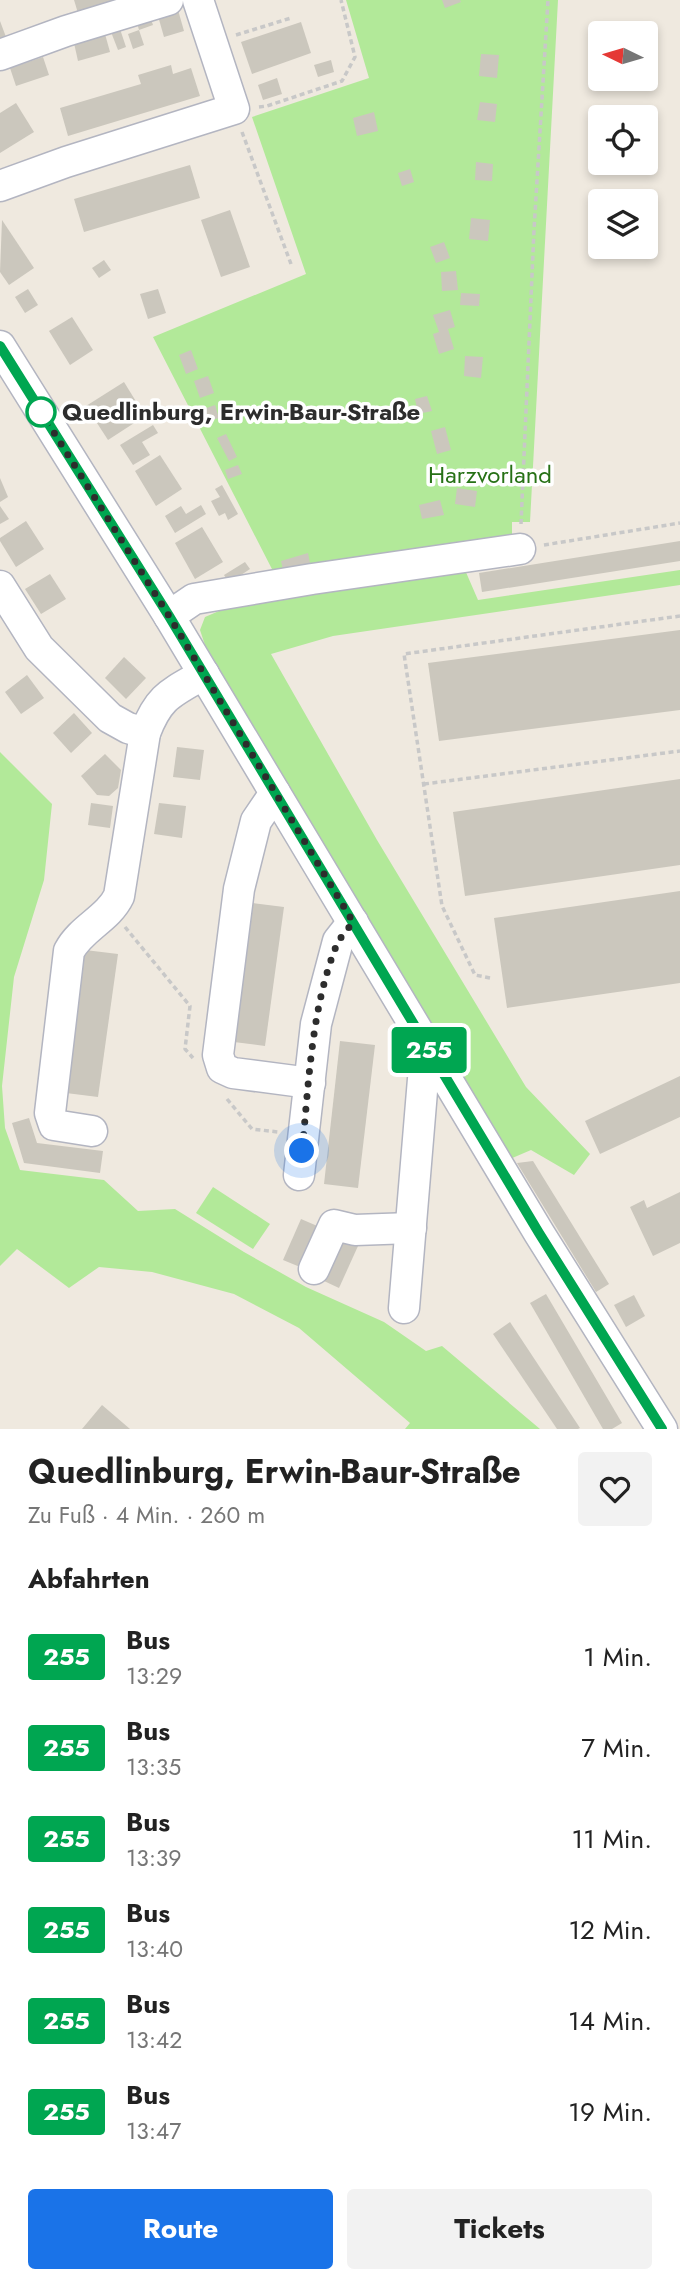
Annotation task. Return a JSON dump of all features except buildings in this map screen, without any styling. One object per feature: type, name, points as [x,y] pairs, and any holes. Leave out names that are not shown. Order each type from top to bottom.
[{"type":"street","points":[[0,55],[168,0]]},
{"type":"street","points":[[0,186],[66,162],[234,109],[198,0]]},
{"type":"street","points":[[0,346],[169,616],[434,1059],[662,1429]]},
{"type":"street","points":[[169,616],[194,599],[520,549]]},
{"type":"street","points":[[0,586],[39,648],[110,718],[128,728],[145,733]]},
{"type":"street","points":[[92,1131],[54,1125],[50,1113],[69,951],[76,939],[114,906],[119,896],[145,733],[152,713],[167,695],[204,674]]},
{"type":"street","points":[[275,793],[256,821],[239,889],[218,1055],[222,1068],[233,1073],[310,1083]]},
{"type":"street","points":[[299,1175],[316,1024],[338,942],[353,922]]},
{"type":"street","points":[[404,1308],[423,1079],[434,1059]]},
{"type":"street","points":[[314,1269],[334,1225],[355,1230],[411,1228]]},
{"type":"path","points":[[291,264],[234,109],[267,106],[342,80],[355,57],[341,0]]},
{"type":"path","points":[[548,0],[534,230],[520,549],[680,523]]},
{"type":"path","points":[[227,38],[291,18]]},
{"type":"path","points":[[490,978],[475,975],[442,906],[404,654],[680,616]]},
{"type":"path","points":[[424,784],[680,751]]},
{"type":"green space","name":"Harzvorland","points":[[346,0],[558,0],[530,522],[512,522],[512,538],[274,573],[153,337],[306,274],[252,117],[369,78]]},
{"type":"green space","points":[[465,570],[478,600],[680,570],[680,585],[333,636],[271,654],[377,840],[526,1087],[590,1154],[574,1175],[531,1150],[510,1159],[205,645],[200,630],[205,617],[226,608]]},
{"type":"green space","points":[[0,752],[52,804],[44,880],[14,977],[2,1086],[5,1128],[20,1170],[104,1180],[138,1211],[175,1209],[306,1287],[384,1322],[426,1351],[442,1346],[540,1429],[405,1429],[410,1423],[299,1328],[234,1294],[152,1272],[99,1267],[69,1288],[17,1249],[0,1266]]},
{"type":"green space","points":[[213,1187],[270,1224],[253,1249],[196,1213]]},
{"type":"bus line","name":"255","points":[[0,346],[169,616],[539,1233],[662,1429]]},
{"type":"place","name":"Quedlinburg, Erwin-Baur-Straße","points":[[41,412]]},
{"type":"route","points":[[41,412],[169,616],[353,922],[338,942],[316,1024],[302,1151]]}]
